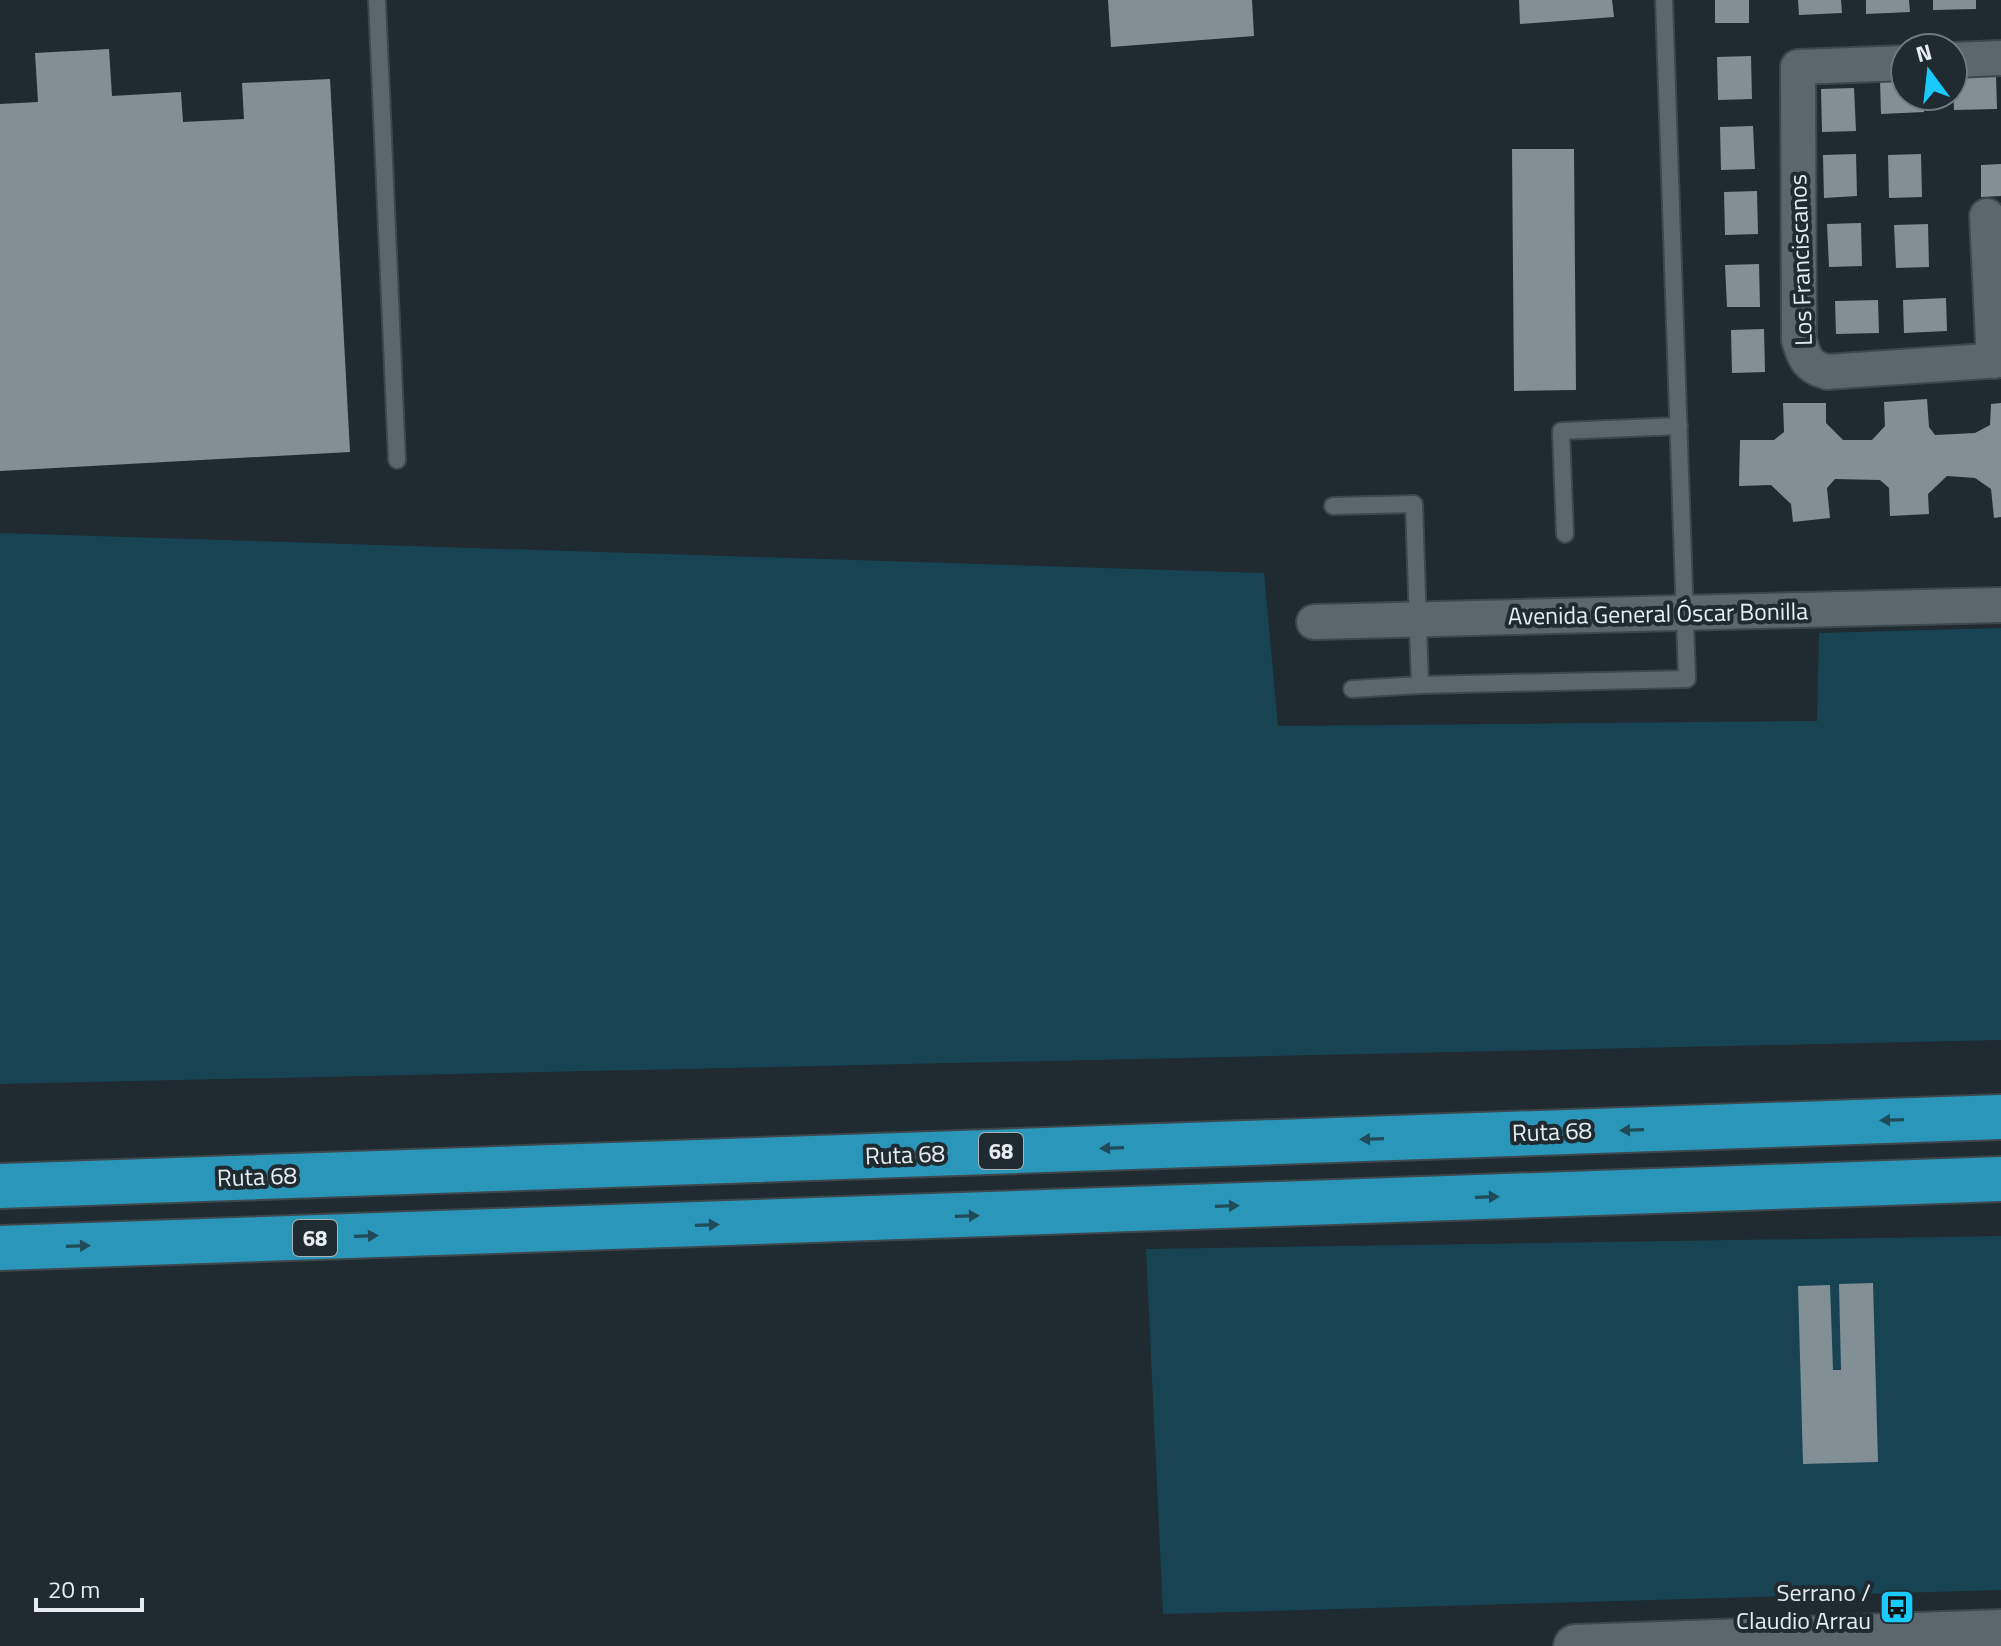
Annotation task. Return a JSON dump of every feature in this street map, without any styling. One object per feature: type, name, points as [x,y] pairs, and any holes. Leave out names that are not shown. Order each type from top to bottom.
[{"type":"highway","name":"Ruta 68","points":[[8,1183],[2001,1117]]},
{"type":"highway","name":"68","points":[[0,1248],[2001,1179]]},
{"type":"street","points":[[1969,59],[2001,58]]},
{"type":"street","name":"Los Franciscanos","points":[[1889,64],[1798,67],[1799,340],[1803,356],[1814,368],[1827,372],[1997,360]]},
{"type":"street","points":[[1987,216],[1997,360]]},
{"type":"street","name":"Avenida General Óscar Bonilla","points":[[1314,622],[2001,605]]},
{"type":"street","points":[[1575,1646],[2001,1631]]},
{"type":"lane","points":[[377,0],[397,460]]},
{"type":"lane","points":[[1352,689],[1687,679],[1664,0]]},
{"type":"lane","points":[[1565,534],[1561,431],[1679,426]]},
{"type":"lane","points":[[1333,506],[1414,504],[1420,685]]},
{"type":"shaded area","points":[[0,533],[1264,573],[1278,726],[1817,721],[1819,633],[2001,628],[2001,1040],[0,1084]]},
{"type":"shaded area","points":[[2001,1236],[2001,1590],[1163,1614],[1146,1249]]},
{"type":"building","points":[[1108,0],[1252,0],[1254,36],[1111,47]]},
{"type":"building","points":[[1519,0],[1612,0],[1614,17],[1520,24]]},
{"type":"building","points":[[1715,0],[1749,0],[1749,23],[1715,23]]},
{"type":"building","points":[[1798,0],[1841,0],[1842,13],[1799,15]]},
{"type":"building","points":[[1866,0],[1909,0],[1910,12],[1866,14]]},
{"type":"building","points":[[1933,0],[1976,0],[1976,9],[1933,10]]},
{"type":"building","points":[[109,49],[112,96],[181,92],[183,122],[244,119],[242,83],[330,79],[350,452],[0,471],[0,104],[38,102],[35,53]]},
{"type":"building","points":[[1751,56],[1752,99],[1718,100],[1717,57]]},
{"type":"building","points":[[1996,76],[1997,109],[1969,110],[1969,77]]},
{"type":"building","points":[[1880,80],[1889,80],[1889,112],[1924,112],[1881,114]]},
{"type":"building","points":[[1854,88],[1856,131],[1822,132],[1821,89]]},
{"type":"building","points":[[1753,126],[1755,169],[1721,170],[1720,127]]},
{"type":"building","points":[[1512,149],[1574,149],[1576,390],[1514,391]]},
{"type":"building","points":[[1856,154],[1857,196],[1824,198],[1823,155]]},
{"type":"building","points":[[1921,154],[1922,197],[1889,198],[1888,155]]},
{"type":"building","points":[[2001,164],[2001,196],[1981,197],[1981,165]]},
{"type":"building","points":[[1757,191],[1758,234],[1725,235],[1724,192]]},
{"type":"building","points":[[1861,223],[1862,266],[1829,267],[1827,224]]},
{"type":"building","points":[[1928,224],[1929,267],[1896,268],[1894,225]]},
{"type":"building","points":[[1759,264],[1760,307],[1727,307],[1725,265]]},
{"type":"building","points":[[1946,298],[1947,331],[1904,333],[1903,300]]},
{"type":"building","points":[[1878,300],[1879,333],[1836,334],[1835,301]]},
{"type":"building","points":[[1764,329],[1765,372],[1732,373],[1731,330]]},
{"type":"building","points":[[1927,399],[1929,427],[1935,435],[1975,433],[1990,425],[1991,404],[2001,403],[2001,517],[1994,518],[1991,489],[1975,478],[1947,476],[1928,494],[1929,514],[1890,516],[1889,488],[1880,480],[1835,479],[1827,488],[1830,518],[1793,522],[1791,504],[1771,485],[1739,486],[1740,440],[1774,440],[1784,432],[1783,403],[1826,403],[1826,423],[1843,440],[1872,440],[1885,426],[1884,402]]},
{"type":"building","points":[[1873,1283],[1878,1462],[1803,1464],[1798,1286],[1830,1285],[1833,1370],[1841,1370],[1839,1284]]},
{"type":"place","name":"Serrano / Claudio Arrau","points":[[1897,1607]]}]
